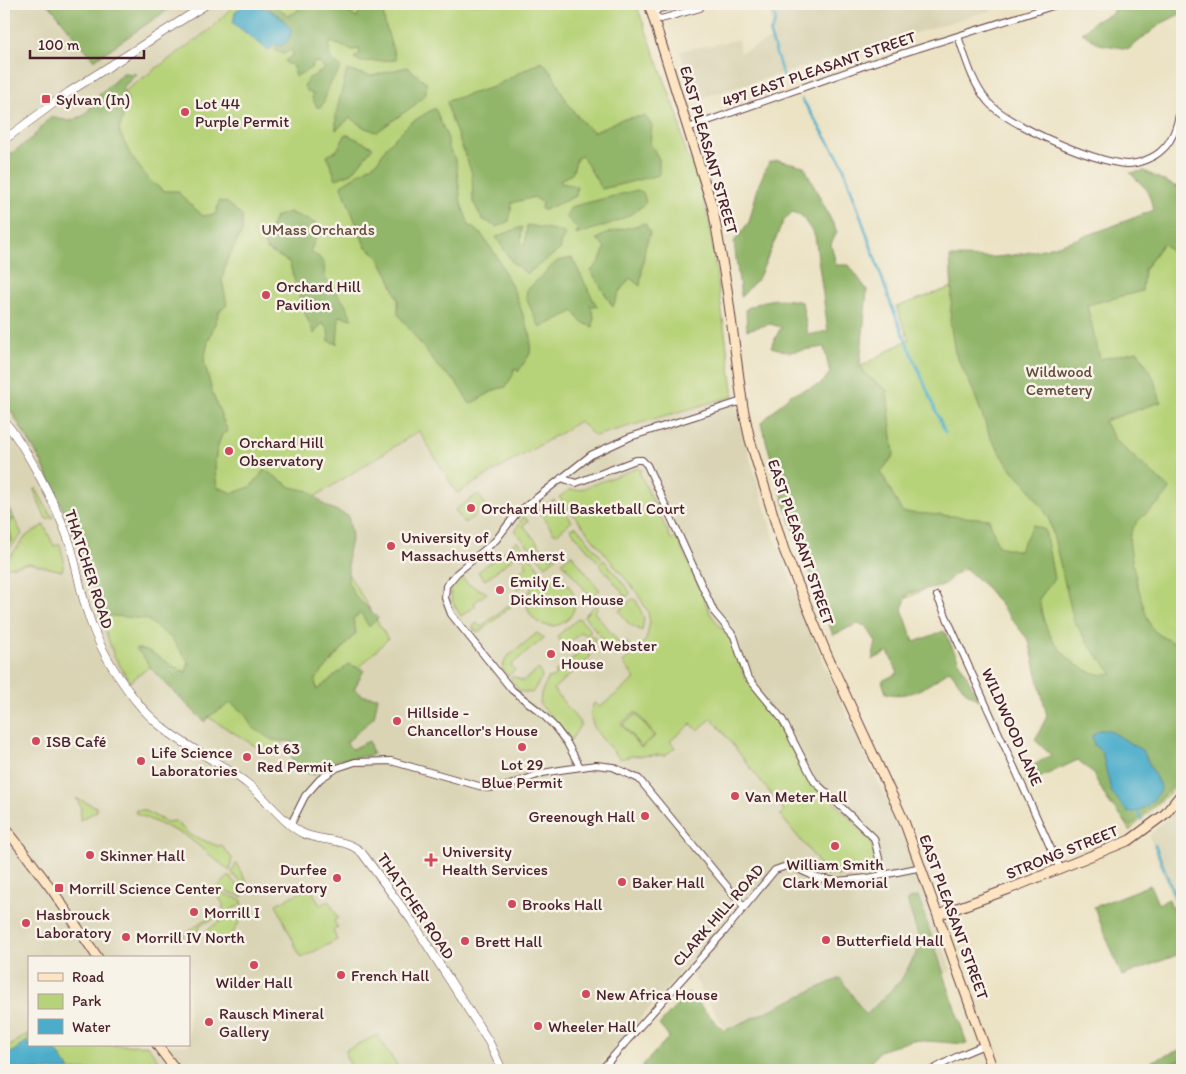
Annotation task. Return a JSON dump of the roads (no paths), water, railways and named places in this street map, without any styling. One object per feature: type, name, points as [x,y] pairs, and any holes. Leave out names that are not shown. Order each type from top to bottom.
[{"type":"main road","name":"EAST PLEASANT STREET","points":[[648,4],[713,209],[720,241],[742,401],[760,472],[796,579],[827,656],[889,787],[922,867],[993,1070]]},
{"type":"main road","name":"STRONG STREET","points":[[938,915],[1060,869],[1135,838],[1164,814],[1182,793]]},
{"type":"main road","points":[[4,826],[53,891],[97,956]]},
{"type":"main road","points":[[158,1046],[176,1070]]},
{"type":"street","points":[[4,140],[62,97],[207,4]]},
{"type":"street","points":[[680,4],[658,9],[653,15],[661,19],[700,8],[701,4]]},
{"type":"street","name":"497 EAST PLEASANT STREET","points":[[688,128],[872,63],[1059,4]]},
{"type":"street","points":[[958,36],[970,71],[989,103],[1048,139],[1103,159],[1129,164],[1144,160],[1162,150],[1173,133],[1182,101]]},
{"type":"street","points":[[580,767],[561,734],[540,711],[508,685],[452,614],[444,598],[446,586],[450,579],[491,545],[516,514],[591,455],[616,442],[742,401]]},
{"type":"street","name":"THATCHER ROAD","points":[[4,421],[21,446],[63,526],[94,632],[132,696],[147,715],[165,732],[235,774],[265,798],[291,824],[314,838],[352,845],[362,853],[395,895],[489,1042],[502,1070]]},
{"type":"street","points":[[561,478],[576,483],[632,461],[642,460],[647,465],[714,612],[734,636],[747,676],[778,713],[814,781],[874,838],[883,875]]},
{"type":"street","name":"WILDWOOD LANE","points":[[937,596],[1060,869]]},
{"type":"street","points":[[291,824],[305,796],[320,779],[337,768],[355,762],[390,761],[486,788],[507,786],[543,773],[580,767],[613,767],[632,774],[639,779],[744,907]]},
{"type":"street","name":"CLARK HILL ROAD","points":[[605,1069],[770,874],[784,865],[830,880],[883,875],[922,867]]},
{"type":"street","points":[[932,1070],[984,1045]]},
{"type":"water","points":[[244,5],[265,8],[277,15],[292,30],[289,39],[282,46],[276,45],[268,50],[233,23],[235,12]]},
{"type":"water","points":[[1099,730],[1109,730],[1143,751],[1161,788],[1152,802],[1144,808],[1128,813],[1111,791],[1102,752],[1094,745],[1092,736]]},
{"type":"water","points":[[28,1041],[28,1046],[53,1046],[70,1070],[4,1070],[4,1058]]},
{"type":"waterway","points":[[772,5],[776,21],[770,34],[783,76],[788,79]]},
{"type":"waterway","points":[[802,99],[842,163],[893,310],[945,432]]},
{"type":"waterway","points":[[1138,812],[1142,820]]},
{"type":"waterway","points":[[1155,845],[1182,915]]},
{"type":"place","name":"Sylvan (In)","points":[[46,99]]},
{"type":"place","name":"Lot 44 Purple Permit","points":[[185,112]]},
{"type":"place","name":"Orchard Hill Pavilion","points":[[266,295]]},
{"type":"place","name":"Orchard Hill Observatory","points":[[229,451]]},
{"type":"place","name":"Orchard Hill Basketball Court","points":[[471,508]]},
{"type":"place","name":"University of Massachusetts Amherst","points":[[391,546]]},
{"type":"place","name":"Emily E. Dickinson House","points":[[500,590]]},
{"type":"place","name":"Noah Webster House","points":[[551,654]]},
{"type":"place","name":"Hillside - Chancellor's House","points":[[397,721]]},
{"type":"place","name":"ISB Café","points":[[36,741]]},
{"type":"place","name":"Lot 29 Blue Permit","points":[[522,747]]},
{"type":"place","name":"Lot 63 Red Permit","points":[[247,757]]},
{"type":"place","name":"Life Science Laboratories","points":[[141,761]]},
{"type":"place","name":"Van Meter Hall","points":[[735,796]]},
{"type":"place","name":"Greenough Hall","points":[[645,816]]},
{"type":"place","name":"William Smith Clark Memorial","points":[[835,846]]},
{"type":"place","name":"Skinner Hall","points":[[90,855]]},
{"type":"place","name":"University Health Services","points":[[431,860]]},
{"type":"place","name":"Durfee Conservatory","points":[[337,878]]},
{"type":"place","name":"Baker Hall","points":[[622,882]]},
{"type":"place","name":"Morrill Science Center","points":[[59,888]]},
{"type":"place","name":"Brooks Hall","points":[[512,904]]},
{"type":"place","name":"Morrill I","points":[[194,912]]},
{"type":"place","name":"Hasbrouck Laboratory","points":[[26,923]]},
{"type":"place","name":"Morrill IV North","points":[[126,937]]},
{"type":"place","name":"Butterfield Hall","points":[[826,940]]},
{"type":"place","name":"Brett Hall","points":[[465,941]]},
{"type":"place","name":"Wilder Hall","points":[[254,965]]},
{"type":"place","name":"French Hall","points":[[341,975]]},
{"type":"place","name":"New Africa House","points":[[586,994]]},
{"type":"place","name":"Rausch Mineral Gallery","points":[[209,1022]]},
{"type":"place","name":"Wheeler Hall","points":[[538,1026]]},
{"type":"park label","name":"UMass Orchards","points":[[318,229]]},
{"type":"park label","name":"Wildwood Cemetery","points":[[1059,380]]}]
